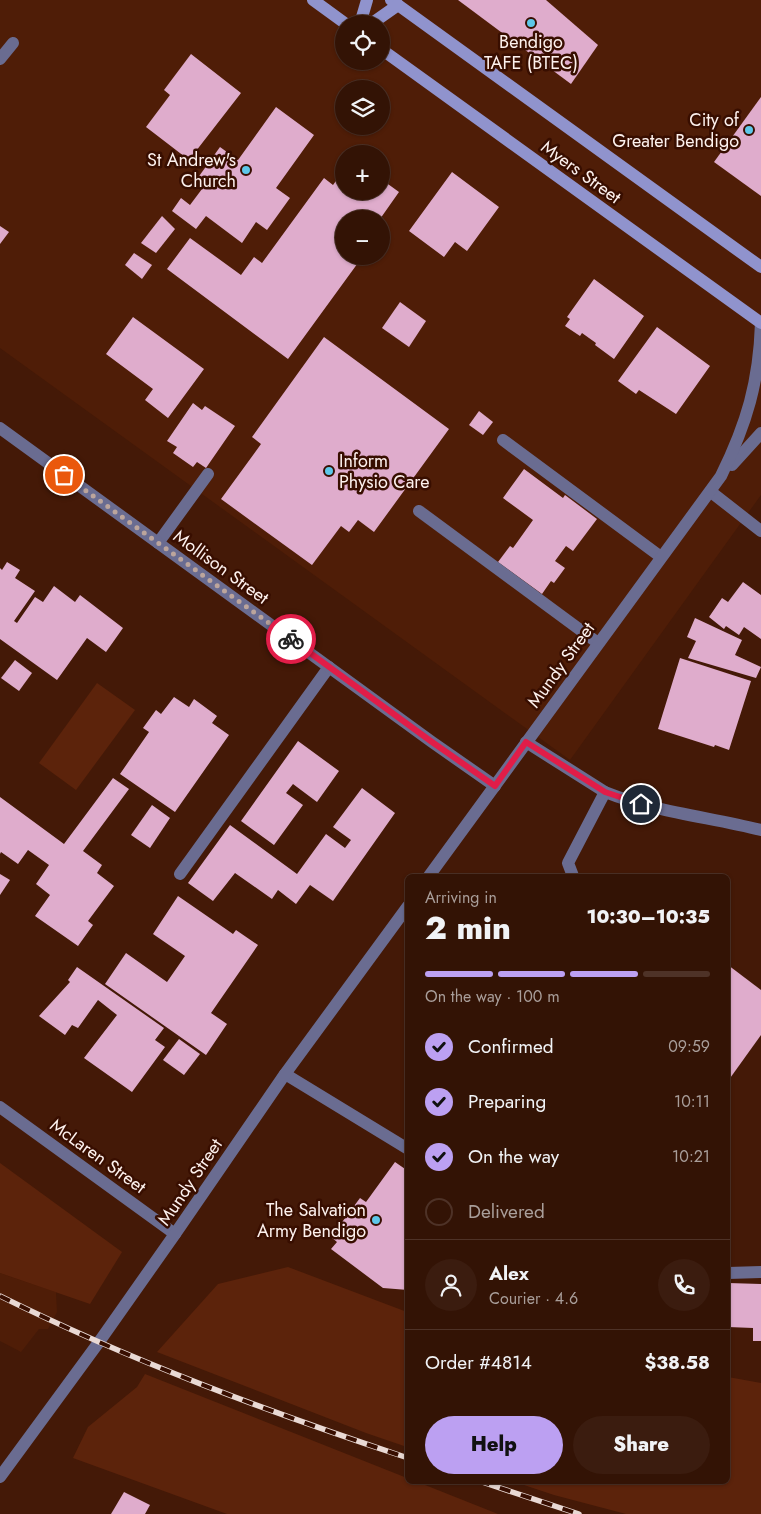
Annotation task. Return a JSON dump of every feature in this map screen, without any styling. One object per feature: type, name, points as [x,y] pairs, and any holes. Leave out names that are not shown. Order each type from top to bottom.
[{"type":"main road","points":[[313,0],[335,16]]},
{"type":"main road","points":[[363,15],[367,0]]},
{"type":"main road","points":[[381,15],[397,2]]},
{"type":"main road","name":"Myers Street","points":[[397,2],[761,267]]},
{"type":"main road","name":"Myers Street","points":[[390,56],[761,324]]},
{"type":"street","points":[[0,59],[13,43]]},
{"type":"street","name":"Mundy Street","points":[[430,874],[721,476],[745,423],[753,395],[758,369],[761,324]]},
{"type":"street","name":"Mollison Street","points":[[0,428],[495,786]]},
{"type":"street","name":"Mundy Street","points":[[721,476],[761,433]]},
{"type":"street","points":[[503,440],[661,557]]},
{"type":"street","points":[[158,543],[208,474]]},
{"type":"street","points":[[711,492],[761,531]]},
{"type":"street","points":[[420,511],[598,644]]},
{"type":"street","points":[[180,874],[329,667]]},
{"type":"street","points":[[526,742],[605,792],[651,807],[761,830]]},
{"type":"street","points":[[571,874],[568,863],[605,792]]},
{"type":"street","name":"Mundy Street","points":[[0,1477],[99,1342],[285,1074],[405,910]]},
{"type":"street","points":[[285,1074],[405,1147]]},
{"type":"street","name":"McLaren Street","points":[[0,1107],[175,1234]]},
{"type":"street","points":[[730,1273],[761,1272]]},
{"type":"shaded area","points":[[0,0],[761,0],[761,495],[570,760],[0,348]]},
{"type":"shaded area","points":[[97,683],[135,710],[76,790],[39,763]]},
{"type":"shaded area","points":[[0,1163],[122,1252],[90,1304],[0,1273]]},
{"type":"shaded area","points":[[288,1267],[405,1311],[405,1446],[157,1352],[218,1284]]},
{"type":"shaded area","points":[[0,1273],[56,1292],[57,1312],[48,1329],[39,1329],[21,1352],[0,1341]]},
{"type":"shaded area","points":[[145,1374],[405,1477],[405,1484],[423,1484],[498,1514],[227,1514],[73,1458],[88,1427],[137,1387]]},
{"type":"shaded area","points":[[730,1377],[761,1383],[761,1514],[626,1514],[554,1495],[521,1484],[730,1484]]},
{"type":"building","name":"Bendigo TAFE (BTEC)","points":[[458,0],[546,0],[598,45],[571,84]]},
{"type":"building","points":[[191,54],[241,93],[189,160],[146,127],[170,95],[164,90]]},
{"type":"building","name":"City of Greater Bendigo","points":[[761,97],[761,196],[714,162]]},
{"type":"building","name":"St Andrew's Church","points":[[276,107],[314,135],[276,188],[290,198],[267,230],[256,222],[242,243],[206,216],[196,229],[172,211],[181,198],[190,205],[205,185],[197,179],[220,147],[238,160]]},
{"type":"building","points":[[452,172],[499,207],[467,251],[455,242],[444,257],[409,231]]},
{"type":"building","points":[[324,178],[333,185],[335,182],[335,200],[390,200],[390,186],[399,192],[386,210],[335,210],[335,265],[356,265],[288,359],[167,269],[190,238],[241,275],[254,257],[262,263]]},
{"type":"building","points":[[162,216],[175,229],[156,253],[141,243]]},
{"type":"building","points":[[0,226],[9,232],[0,244]]},
{"type":"building","points":[[134,253],[152,265],[142,279],[125,265]]},
{"type":"building","points":[[594,279],[644,316],[614,359],[582,333],[580,336],[565,326],[570,319],[567,317]]},
{"type":"building","points":[[400,302],[426,321],[409,347],[382,328]]},
{"type":"building","points":[[133,317],[204,369],[168,418],[145,400],[153,389],[106,354]]},
{"type":"building","points":[[657,327],[710,366],[676,414],[639,390],[636,394],[618,381]]},
{"type":"building","name":"Inform Physio Care","points":[[324,337],[449,429],[374,532],[358,520],[349,532],[341,526],[312,565],[221,499],[261,444],[252,437]]},
{"type":"building","points":[[193,403],[202,410],[205,406],[235,426],[206,468],[197,462],[193,467],[173,453],[177,447],[167,441]]},
{"type":"building","points":[[479,411],[493,422],[483,435],[469,425]]},
{"type":"building","points":[[524,469],[563,498],[565,495],[597,519],[573,551],[566,546],[555,561],[565,568],[554,583],[551,581],[542,594],[498,562],[510,546],[513,548],[533,520],[503,498]]},
{"type":"building","points":[[7,562],[20,570],[15,578],[35,591],[14,621],[17,623],[35,597],[43,602],[54,586],[75,602],[80,595],[123,628],[106,652],[87,638],[57,680],[0,639],[0,568],[2,570]]},
{"type":"building","points":[[743,582],[761,595],[761,639],[744,627],[739,635],[726,626],[724,629],[709,617],[722,598],[728,602]]},
{"type":"building","points":[[695,618],[742,640],[735,655],[761,667],[756,678],[688,658],[696,641],[687,637]]},
{"type":"building","points":[[680,658],[751,681],[729,750],[658,729]]},
{"type":"building","points":[[15,660],[32,673],[19,691],[1,678]]},
{"type":"building","points":[[174,697],[189,707],[194,699],[217,716],[212,723],[229,735],[175,812],[120,774],[149,732],[143,728],[156,710],[161,714]]},
{"type":"building","points":[[298,741],[339,771],[317,802],[293,784],[286,793],[303,805],[274,845],[241,821]]},
{"type":"building","points":[[113,778],[129,789],[83,851],[102,865],[97,873],[114,886],[88,921],[93,925],[78,946],[35,916],[50,895],[36,884],[49,865],[28,850],[18,864],[1,852],[0,854],[0,797],[64,844]]},
{"type":"building","points":[[362,788],[395,813],[333,901],[310,885],[296,904],[278,890],[272,899],[235,873],[213,901],[188,883],[230,825],[297,874],[326,834],[345,848],[351,840],[333,827]]},
{"type":"building","points":[[152,805],[170,818],[150,848],[131,835]]},
{"type":"building","points":[[0,874],[10,880],[0,895]]},
{"type":"building","points":[[178,896],[233,934],[236,930],[258,945],[211,1013],[227,1024],[206,1055],[105,984],[126,953],[167,982],[185,956],[153,934]]},
{"type":"building","points":[[77,967],[164,1028],[155,1040],[165,1047],[132,1092],[84,1058],[117,1015],[98,1000],[78,1028],[72,1025],[65,1035],[39,1016],[70,982],[68,980]]},
{"type":"building","points":[[730,967],[761,990],[761,1035],[730,1078]]},
{"type":"building","points":[[179,1039],[200,1054],[184,1075],[163,1060]]},
{"type":"building","name":"The Salvation Army Bendigo","points":[[395,1162],[405,1169],[405,1290],[383,1288],[331,1249],[337,1242],[331,1237],[360,1198],[366,1202]]},
{"type":"building","points":[[730,1283],[761,1284],[761,1341],[753,1341],[753,1328],[730,1327]]},
{"type":"building","points":[[124,1492],[150,1505],[145,1514],[111,1514]]},
{"type":"railway","points":[[0,1296],[49,1320],[150,1364],[252,1404],[405,1457]]},
{"type":"railway","points":[[488,1484],[579,1514]]},
{"type":"way so far","points":[[64,475],[291,639]]},
{"type":"place","name":"Bendigo TAFE (BTEC)","points":[[531,23]]},
{"type":"place","name":"City of Greater Bendigo","points":[[749,130]]},
{"type":"place","name":"St Andrew's Church","points":[[246,170]]},
{"type":"place","name":"Inform Physio Care","points":[[329,471]]},
{"type":"place","name":"The Salvation Army Bendigo","points":[[376,1220]]},
{"type":"route","points":[[291,639],[495,786],[526,742],[605,792],[641,804]]}]
